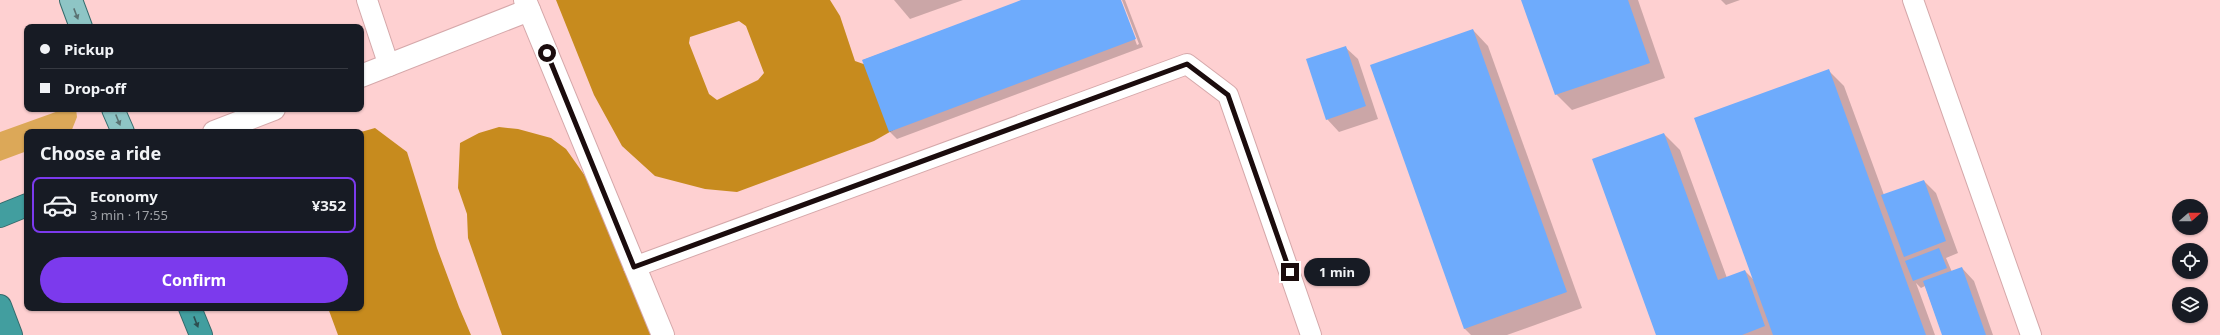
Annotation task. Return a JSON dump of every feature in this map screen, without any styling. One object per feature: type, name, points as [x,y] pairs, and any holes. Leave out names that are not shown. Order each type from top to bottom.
[{"type":"highway","points":[[0,216],[24,206]]},
{"type":"highway","points":[[0,306],[11,335]]},
{"type":"highway","points":[[191,311],[201,335]]},
{"type":"main road","points":[[71,0],[80,24]]},
{"type":"main road","points":[[114,112],[122,129]]},
{"type":"street","points":[[364,75],[389,66],[527,5],[663,335]]},
{"type":"street","points":[[222,129],[266,112]]},
{"type":"lane","points":[[367,0],[389,66]]},
{"type":"lane","points":[[1918,2],[2031,335]]},
{"type":"lane","points":[[634,267],[1187,64],[1228,95],[1311,335]]},
{"type":"shaded area","points":[[556,0],[830,0],[840,16],[855,61],[872,67],[895,129],[874,141],[737,192],[705,189],[655,176],[622,146],[594,95]],"holes":[[[739,21],[746,26],[764,73],[758,80],[717,100],[709,94],[689,43],[690,37]]]},
{"type":"shaded area","points":[[56,112],[76,112],[77,117],[72,129],[24,129],[24,152],[0,161],[0,132]]},
{"type":"shaded area","points":[[499,127],[518,129],[551,138],[566,149],[607,207],[659,335],[502,335],[468,238],[467,214],[458,188],[460,143],[479,133]]},
{"type":"shaded area","points":[[375,128],[407,152],[437,248],[471,335],[338,335],[329,311],[364,311],[364,131]]},
{"type":"building","points":[[1021,0],[1121,0],[1136,39],[889,132],[862,60]]},
{"type":"building","points":[[1521,0],[1628,0],[1650,63],[1555,95]]},
{"type":"building","points":[[1473,29],[1567,292],[1464,329],[1370,65]]},
{"type":"building","points":[[1346,46],[1366,106],[1326,120],[1306,59]]},
{"type":"building","points":[[1829,69],[1926,335],[1773,335],[1694,118]]},
{"type":"building","points":[[1664,133],[1718,280],[1745,270],[1765,326],[1742,335],[1656,335],[1592,159]]},
{"type":"building","points":[[1924,180],[1946,241],[1904,257],[1881,195]]},
{"type":"building","points":[[1939,248],[1947,268],[1913,281],[1905,261]]},
{"type":"building","points":[[1962,267],[1986,335],[1942,335],[1923,281]]},
{"type":"route","points":[[547,53],[634,267],[1148,77],[1187,64],[1228,95],[1290,272]]}]
